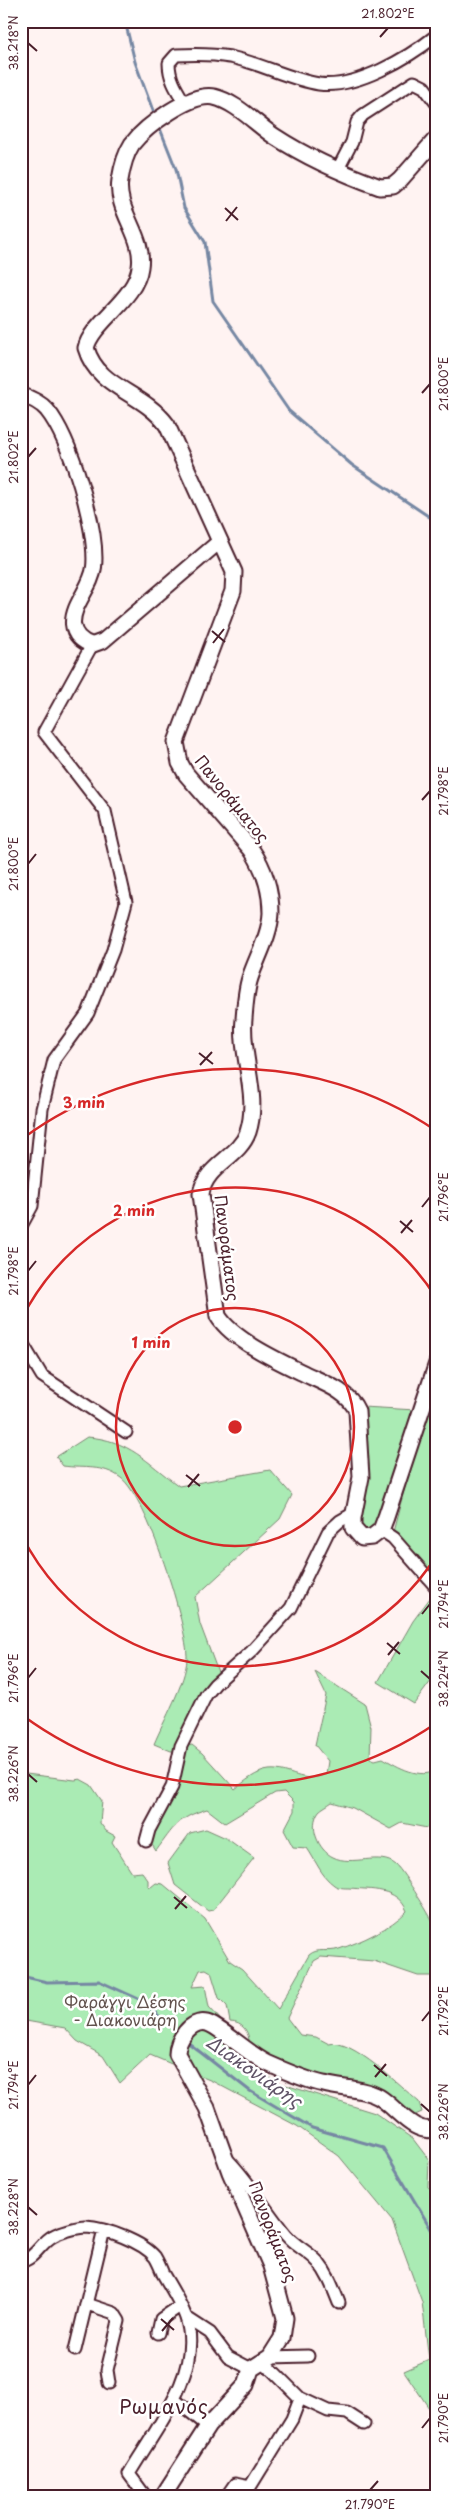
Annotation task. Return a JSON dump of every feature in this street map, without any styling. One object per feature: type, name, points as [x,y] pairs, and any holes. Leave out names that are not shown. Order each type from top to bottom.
[{"type":"main road","points":[[220,541],[167,425],[149,406],[97,371],[86,348],[92,336],[132,287],[140,267],[138,243],[123,208],[119,183],[127,154],[144,130],[184,102],[205,96],[219,98],[275,137],[338,169],[380,187],[393,186],[408,173],[437,138]]},
{"type":"main road","name":"Πανοράματος","points":[[220,541],[234,572],[233,591],[179,732],[176,742],[177,752],[186,774],[243,838],[259,860],[268,886],[271,914],[268,929],[249,980],[244,1021],[252,1114],[245,1139],[240,1147],[216,1167],[202,1187],[205,1226],[218,1316],[223,1324],[245,1340],[292,1368],[336,1389],[354,1402],[357,1411],[361,1477],[352,1524],[358,1536],[368,1538],[381,1530]]},
{"type":"main road","points":[[381,1530],[437,1363]]},
{"type":"main road","name":"Πανοράματος","points":[[163,2496],[208,2426],[246,2385],[260,2363],[282,2338],[285,2318],[271,2266],[225,2158],[207,2108],[177,2054],[177,2045],[183,2036],[200,2023],[206,2022],[267,2063],[312,2081],[369,2092],[385,2101],[415,2125],[429,2130],[437,2128]]},
{"type":"street","points":[[184,102],[170,79],[168,63],[176,56],[208,55],[231,57],[318,84],[336,84],[360,80],[419,49],[437,35]]},
{"type":"street","points":[[338,169],[352,142],[360,118],[409,84],[419,83],[437,104]]},
{"type":"street","points":[[21,396],[38,402],[47,410],[62,433],[76,468],[87,515],[94,564],[92,578],[75,612],[73,622],[78,637],[92,646]]},
{"type":"street","points":[[21,1226],[32,1206],[42,1109],[54,1060],[88,1013],[113,950],[126,902],[105,811],[44,732],[92,646],[114,633],[220,541]]},
{"type":"street","points":[[21,1340],[42,1376],[126,1432]]},
{"type":"street","points":[[146,1841],[148,1830],[172,1787],[181,1746],[206,1695],[220,1679],[252,1651],[291,1608],[328,1532],[340,1521],[354,1513]]},
{"type":"street","points":[[381,1530],[393,1538],[437,1588]]},
{"type":"street","points":[[225,2158],[253,2188],[286,2235],[297,2247],[317,2262],[330,2280],[339,2303]]},
{"type":"street","points":[[21,2261],[28,2261],[52,2236],[84,2227],[104,2230],[132,2241],[154,2256],[186,2318],[190,2350],[175,2400],[163,2423],[148,2442],[129,2474],[146,2497]]},
{"type":"street","points":[[75,2350],[104,2230]]},
{"type":"street","points":[[87,2304],[114,2313],[119,2321],[107,2370],[109,2384]]},
{"type":"street","points":[[158,2333],[161,2319],[180,2306]]},
{"type":"street","points":[[186,2318],[210,2333],[228,2358],[260,2363],[308,2356]]},
{"type":"street","points":[[260,2363],[270,2368],[300,2398],[328,2412],[347,2413],[364,2424]]},
{"type":"street","points":[[226,2497],[234,2484],[250,2487],[292,2419],[300,2398]]},
{"type":"street","points":[[175,2400],[208,2426]]},
{"type":"green space","points":[[437,1392],[437,1582],[393,1532],[414,1453]]},
{"type":"green space","points":[[363,1407],[416,1410],[378,1529],[361,1532],[357,1516]]},
{"type":"green space","points":[[87,1437],[102,1439],[126,1447],[179,1486],[270,1470],[292,1495],[280,1519],[195,1597],[200,1624],[218,1672],[177,1751],[171,1751],[154,1744],[183,1679],[186,1668],[186,1643],[181,1619],[154,1535],[131,1490],[121,1478],[114,1474],[100,1469],[63,1466],[56,1457]]},
{"type":"green space","points":[[433,1594],[437,1598],[437,1673],[414,1704],[378,1682],[413,1621]]},
{"type":"green space","name":"Φαράγγι Δέσης - Διακονιάρη","points":[[315,1672],[365,1704],[371,1727],[370,1758],[375,1760],[383,1758],[416,1773],[424,1774],[437,1770],[437,1813],[427,1828],[402,1823],[391,1829],[353,1808],[332,1802],[319,1811],[314,1824],[319,1843],[333,1857],[341,1860],[382,1859],[389,1861],[400,1869],[437,1930],[437,1976],[418,1976],[374,1961],[321,1957],[314,1961],[287,2018],[300,2035],[316,2037],[329,2044],[338,2044],[350,2048],[376,2065],[419,2102],[422,2112],[415,2115],[408,2113],[302,2075],[249,2044],[245,2029],[235,2022],[230,2022],[227,2006],[219,1998],[211,1972],[206,1969],[200,1970],[192,1987],[205,1986],[209,2007],[232,2032],[242,2060],[276,2082],[375,2113],[413,2139],[429,2160],[428,2187],[437,2194],[437,2420],[404,2371],[429,2360],[422,2302],[392,2220],[339,2156],[297,2126],[212,2081],[150,2055],[120,2083],[103,2056],[77,2041],[65,2028],[26,2021],[21,2018],[21,1770],[26,1774],[80,1779],[91,1785],[102,1801],[100,1823],[106,1831],[115,1836],[112,1842],[132,1873],[142,1872],[148,1880],[148,1886],[151,1887],[156,1883],[163,1884],[205,1919],[230,1961],[242,1969],[278,2009],[309,1955],[316,1951],[339,1949],[357,1943],[384,1929],[407,1911],[403,1903],[397,1898],[382,1891],[336,1886],[322,1873],[307,1848],[293,1847],[284,1830],[294,1811],[294,1802],[284,1792],[275,1793],[225,1823],[207,1809],[197,1812],[177,1824],[156,1851],[151,1843],[153,1831],[186,1746],[192,1745],[202,1753],[235,1789],[255,1775],[269,1770],[284,1771],[310,1778],[326,1774],[328,1761],[315,1745],[326,1695]]},
{"type":"green space","points":[[206,1829],[226,1838],[254,1858],[213,1910],[208,1911],[175,1885],[168,1863],[190,1833]]},
{"type":"waterway","points":[[125,21],[135,62],[155,116]]},
{"type":"waterway","points":[[159,126],[176,169],[184,208],[205,242],[213,301],[289,411],[352,465],[437,522]]},
{"type":"waterway","name":"Διακονιάρης","points":[[21,1976],[47,1982],[99,1981],[141,2000],[178,2033]]},
{"type":"waterway","name":"Διακονιάρης","points":[[186,2041],[250,2091],[312,2128],[383,2148],[437,2239]]},
{"type":"district","name":"Ρωμανός","points":[[164,2407]]}]
